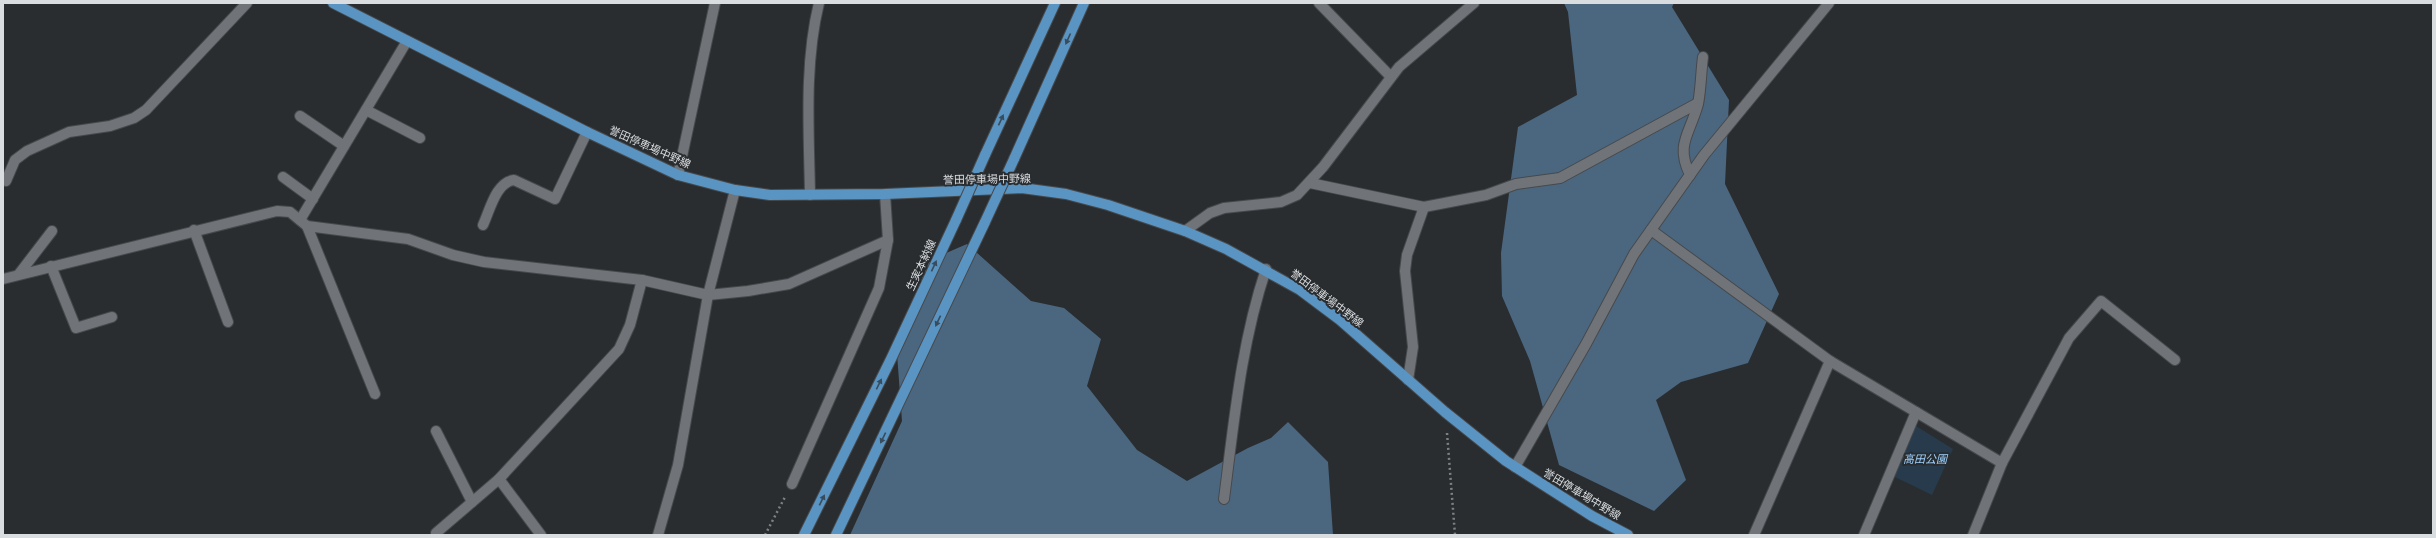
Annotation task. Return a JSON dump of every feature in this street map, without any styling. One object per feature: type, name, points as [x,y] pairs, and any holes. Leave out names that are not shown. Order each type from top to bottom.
[{"type":"main road","name":"誉田停車場中野線","points":[[333,3],[586,132],[678,175],[735,190],[770,195],[885,194],[1022,188],[1066,194],[1108,205],[1185,231],[1266,270],[1300,290],[1340,320],[1445,412],[1515,467],[1592,516],[1628,535]]},
{"type":"main road","name":"生実本納線","points":[[804,535],[892,359],[1055,3]]},
{"type":"main road","points":[[836,535],[985,222],[1084,3]]},
{"type":"street","points":[[6,182],[15,160],[27,151],[69,132],[110,126],[134,118],[146,110],[247,3]]},
{"type":"street","points":[[678,175],[715,3]]},
{"type":"street","points":[[810,194],[809,117],[813,29],[820,3]]},
{"type":"street","points":[[1319,3],[1391,77]]},
{"type":"street","points":[[1185,231],[1210,213],[1224,208],[1281,202],[1297,195],[1310,182],[1399,67],[1474,3]]},
{"type":"street","points":[[1515,467],[1586,344],[1634,254],[1690,175],[1829,3]]},
{"type":"street","points":[[304,223],[313,199],[407,41]]},
{"type":"street","points":[[1690,175],[1683,160],[1682,148],[1698,103],[1703,57]]},
{"type":"street","points":[[1310,182],[1424,207],[1486,195],[1516,184],[1560,178],[1698,103]]},
{"type":"street","points":[[366,110],[420,138]]},
{"type":"street","points":[[300,116],[344,146]]},
{"type":"street","points":[[483,225],[500,187],[507,181],[514,180],[555,199],[586,132]]},
{"type":"street","points":[[283,177],[313,199]]},
{"type":"street","points":[[658,535],[678,465],[708,294],[735,190]]},
{"type":"street","points":[[792,484],[879,288],[888,240],[885,194]]},
{"type":"street","points":[[1408,380],[1413,347],[1404,271],[1407,255],[1424,207]]},
{"type":"street","points":[[3,279],[277,210],[290,212],[304,223],[375,394]]},
{"type":"street","points":[[304,223],[408,239],[453,255],[484,262],[642,280],[708,294],[748,291],[789,284],[888,240]]},
{"type":"street","points":[[194,230],[228,322]]},
{"type":"street","points":[[1651,230],[1830,361],[2002,463]]},
{"type":"street","points":[[19,274],[52,231]]},
{"type":"street","points":[[51,266],[76,328],[112,317]]},
{"type":"street","points":[[1224,499],[1238,386],[1255,303],[1266,270]]},
{"type":"street","points":[[436,533],[498,479],[619,349],[630,325],[642,280]]},
{"type":"street","points":[[1973,535],[2002,463],[2069,338],[2101,300],[2175,360]]},
{"type":"street","points":[[1754,535],[1830,361]]},
{"type":"street","points":[[1864,535],[1916,412]]},
{"type":"street","points":[[436,431],[472,502]]},
{"type":"street","points":[[498,479],[541,535]]},
{"type":"path","points":[[1445,412],[1455,535]]},
{"type":"path","points":[[765,535],[792,484]]},
{"type":"green space","name":"高田公園","points":[[1916,426],[1953,449],[1932,495],[1893,476]]},
{"type":"shaded area","points":[[1564,3],[1674,3],[1672,7],[1729,100],[1725,184],[1779,294],[1748,363],[1681,382],[1656,400],[1686,480],[1654,511],[1559,465],[1530,361],[1502,296],[1501,253],[1518,127],[1577,95],[1568,12]]},
{"type":"shaded area","points":[[967,244],[1031,301],[1064,308],[1101,339],[1087,386],[1137,450],[1187,481],[1248,448],[1271,438],[1288,422],[1328,462],[1333,535],[850,535],[902,421],[896,340],[930,260]]}]
